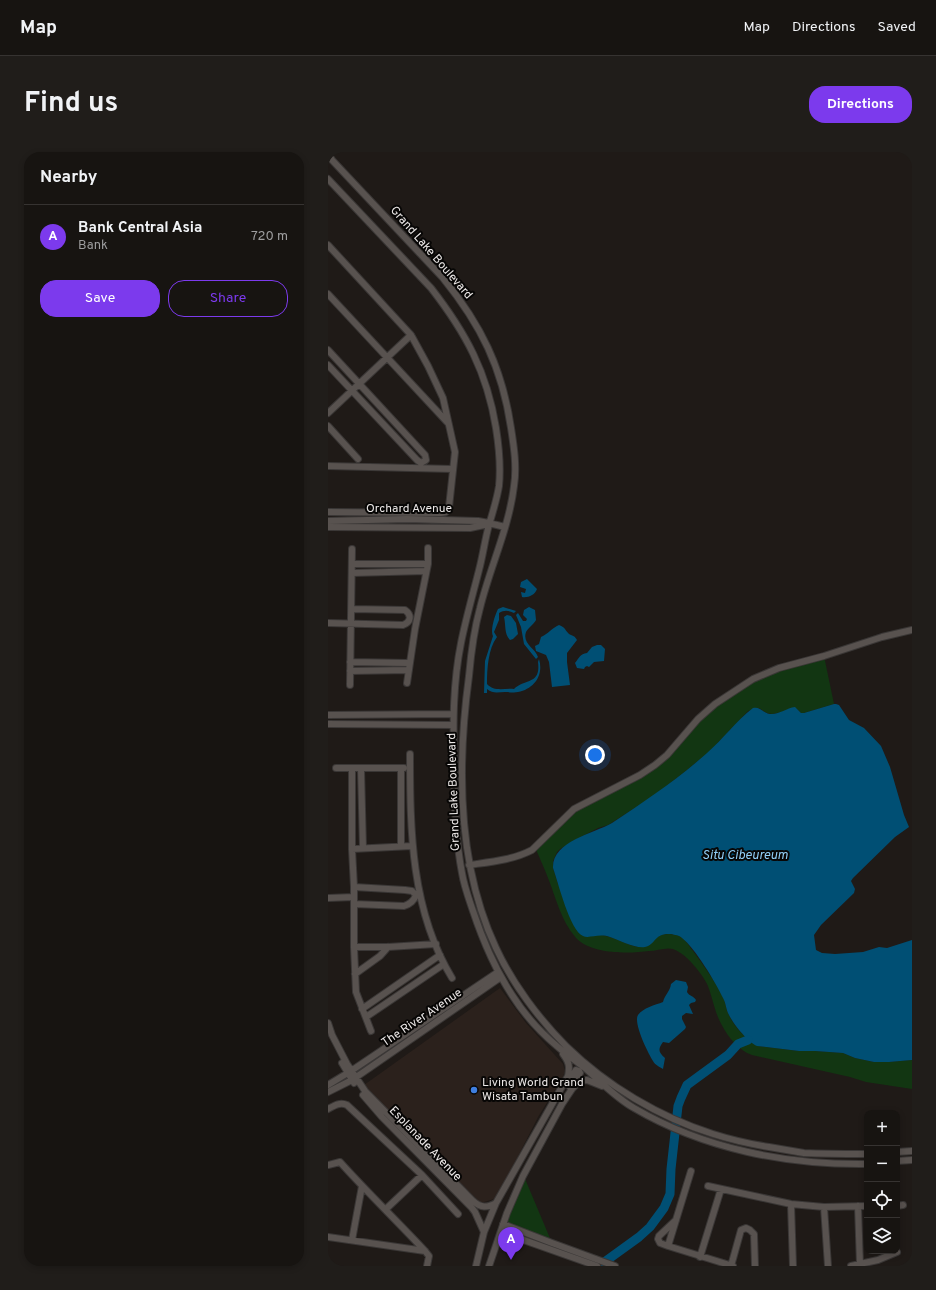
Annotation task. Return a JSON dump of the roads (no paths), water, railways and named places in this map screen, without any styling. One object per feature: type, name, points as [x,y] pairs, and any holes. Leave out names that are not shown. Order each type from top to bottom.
[{"type":"street","name":"Grand Lake Boulevard","points":[[328,154],[330,159],[422,255],[455,293],[478,327],[489,349],[500,377],[506,398],[514,445],[514,486],[505,528],[480,607],[471,654],[462,738],[465,838],[469,865],[474,889],[480,907],[496,948],[507,969],[550,1029],[591,1069],[637,1100],[673,1119],[714,1135],[737,1141],[802,1152],[864,1154]]},
{"type":"street","name":"Grand Lake Boulevard","points":[[328,179],[432,288],[447,308],[464,334],[475,356],[485,380],[491,402],[499,448],[499,485],[496,504],[489,524],[461,642],[455,675],[453,739],[455,815],[462,875],[479,929],[500,975],[513,997],[533,1023],[559,1048],[609,1090],[632,1107],[672,1128],[734,1149],[766,1156],[831,1164],[864,1164]]},
{"type":"street","points":[[328,245],[411,335],[443,398],[455,452],[449,508],[446,512],[440,514],[328,512]]},
{"type":"street","points":[[328,294],[448,423]]},
{"type":"street","points":[[328,413],[411,335]]},
{"type":"street","points":[[328,350],[425,454],[426,460],[421,463],[417,460],[328,365]]},
{"type":"street","points":[[328,426],[358,459]]},
{"type":"street","points":[[328,466],[453,469]]},
{"type":"street","name":"Orchard Avenue","points":[[328,521],[407,519],[484,522],[505,528]]},
{"type":"street","name":"Orchard Avenue","points":[[328,527],[470,528],[489,524]]},
{"type":"street","points":[[407,683],[409,662],[428,564],[428,548]]},
{"type":"street","points":[[350,684],[352,549]]},
{"type":"street","points":[[352,564],[428,564]]},
{"type":"street","points":[[352,573],[426,572]]},
{"type":"street","points":[[328,623],[404,625],[410,618],[410,614],[406,610],[352,609]]},
{"type":"street","points":[[469,865],[509,858],[532,850],[574,809],[640,775],[655,765],[667,755],[698,719],[716,704],[753,679],[779,668],[824,656],[882,637],[912,630]]},
{"type":"street","points":[[350,662],[409,662]]},
{"type":"street","points":[[350,671],[409,670]]},
{"type":"street","points":[[454,697],[466,697]]},
{"type":"street","points":[[328,715],[453,714]]},
{"type":"street","points":[[328,724],[453,726]]},
{"type":"street","points":[[453,739],[462,738]]},
{"type":"street","points":[[410,754],[412,846],[418,887],[425,914],[440,955],[452,978]]},
{"type":"street","points":[[336,768],[410,768]]},
{"type":"street","points":[[352,768],[352,849],[356,992],[371,1031]]},
{"type":"street","points":[[401,846],[402,768]]},
{"type":"street","points":[[361,769],[363,848]]},
{"type":"street","points":[[352,849],[412,846]]},
{"type":"street","points":[[354,887],[409,890],[415,892],[416,895],[411,903],[404,906],[354,904]]},
{"type":"street","points":[[328,898],[354,897]]},
{"type":"street","points":[[354,947],[388,947],[436,944]]},
{"type":"street","points":[[355,974],[380,956],[388,947]]},
{"type":"street","points":[[362,1009],[440,955]]},
{"type":"street","points":[[366,1017],[444,964]]},
{"type":"street","name":"The River Avenue","points":[[354,1079],[500,975]]},
{"type":"street","points":[[328,1023],[354,1079]]},
{"type":"street","points":[[328,1035],[354,1079]]},
{"type":"street","points":[[476,1266],[484,1232],[496,1203],[568,1076],[570,1068],[569,1062],[559,1048]]},
{"type":"street","points":[[541,1122],[550,1111],[574,1072],[576,1070],[579,1071],[580,1074],[562,1100],[562,1104]]},
{"type":"street","points":[[328,1084],[354,1079]]},
{"type":"street","points":[[328,1092],[354,1079]]},
{"type":"street","name":"Esplanade Avenue","points":[[354,1079],[385,1113],[473,1201],[480,1206],[485,1207],[496,1203]]},
{"type":"street","name":"Esplanade Avenue","points":[[354,1079],[382,1117],[472,1208],[484,1232]]},
{"type":"street","points":[[489,1266],[507,1213],[523,1176],[562,1104],[572,1089],[580,1081],[587,1080],[609,1090]]},
{"type":"street","points":[[328,1109],[336,1104],[343,1103],[347,1105],[422,1174],[458,1214]]},
{"type":"street","points":[[900,1152],[912,1151]]},
{"type":"street","points":[[900,1161],[912,1160]]},
{"type":"street","points":[[328,1165],[340,1162],[426,1251],[429,1256],[427,1266]]},
{"type":"street","points":[[668,1246],[691,1172]]},
{"type":"street","points":[[386,1209],[422,1174]]},
{"type":"street","points":[[352,1240],[362,1186]]},
{"type":"street","points":[[708,1186],[791,1204],[824,1207],[864,1206]]},
{"type":"street","points":[[700,1257],[721,1189]]},
{"type":"street","points":[[791,1204],[793,1266]]},
{"type":"street","points":[[858,1206],[860,1265]]},
{"type":"street","points":[[824,1207],[828,1266]]},
{"type":"street","points":[[676,1220],[661,1234],[658,1239],[660,1243],[732,1266],[741,1230],[746,1228],[750,1230],[754,1234],[755,1266]]},
{"type":"street","points":[[503,1224],[595,1263]]},
{"type":"street","points":[[501,1232],[595,1263],[605,1262],[615,1266]]},
{"type":"street","points":[[328,1237],[426,1251]]},
{"type":"street","points":[[851,1266],[878,1260],[892,1254]]},
{"type":"water","points":[[527,579],[537,589],[531,596],[522,597],[521,592],[525,593],[526,589],[520,587],[521,582]]},
{"type":"water","points":[[503,607],[516,611],[514,613],[510,611],[503,611],[499,613],[499,620],[494,632],[497,637],[492,647],[489,659],[487,684],[496,689],[514,689],[535,678],[539,659],[539,676],[529,688],[524,690],[515,692],[491,692],[487,689],[487,693],[484,693],[485,661],[493,636],[493,622],[498,609]]},
{"type":"water","points":[[529,607],[535,610],[536,620],[527,630],[525,636],[527,643],[538,657],[536,659],[524,644],[521,627],[516,615],[518,613],[523,621],[526,621],[527,619],[523,615],[524,610]]},
{"type":"water","points":[[507,615],[511,616],[516,623],[518,634],[510,640],[506,632],[504,617]]},
{"type":"water","points":[[559,625],[577,640],[567,653],[570,685],[552,687],[549,662],[546,655],[536,651],[535,646],[539,644],[541,637]]},
{"type":"water","points":[[601,645],[605,649],[604,661],[594,662],[589,667],[587,666],[584,669],[577,668],[575,663],[580,656],[587,653],[592,647]]},
{"type":"water","name":"Situ Cibeureum","points":[[834,704],[839,705],[849,720],[864,728],[881,746],[890,767],[909,827],[895,837],[853,878],[851,881],[855,889],[854,893],[821,925],[814,935],[816,950],[822,953],[835,954],[863,952],[879,947],[887,948],[912,940],[912,1060],[874,1062],[855,1058],[843,1053],[799,1051],[757,1046],[753,1044],[734,1024],[720,992],[699,957],[680,936],[671,934],[661,935],[649,946],[641,947],[632,946],[606,936],[583,936],[578,932],[569,916],[553,868],[554,859],[559,851],[566,845],[612,823],[661,790],[707,753],[753,708],[758,708],[773,714],[795,707],[801,713],[804,713]]},
{"type":"water","points":[[676,980],[686,982],[688,987],[687,992],[696,1000],[689,1005],[693,1014],[686,1013],[682,1016],[686,1027],[685,1029],[669,1043],[663,1042],[660,1047],[660,1052],[665,1058],[663,1069],[656,1065],[648,1052],[639,1031],[637,1019],[638,1015],[643,1010],[663,1002],[671,984]]},
{"type":"waterway","points":[[599,1266],[639,1237],[650,1227],[664,1208],[670,1194],[671,1169],[678,1106],[687,1085],[728,1055],[738,1044],[748,1040]]},
{"type":"place","name":"Living World Grand Wisata Tambun","points":[[474,1090]]},
{"type":"place","name":"Bank Central Asia","points":[[511,1260]]}]
